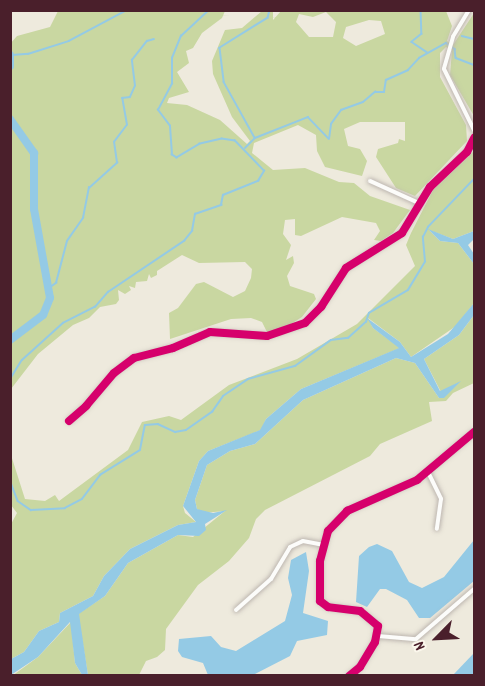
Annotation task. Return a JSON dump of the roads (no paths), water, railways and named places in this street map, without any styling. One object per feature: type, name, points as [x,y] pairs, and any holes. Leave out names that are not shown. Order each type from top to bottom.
[{"type":"street","points":[[469,10],[451,42],[444,64],[446,78],[474,130]]},
{"type":"street","points":[[69,420],[120,367],[142,355],[173,348],[210,332],[267,336],[305,323],[321,308],[346,268],[394,240],[421,204],[430,187],[468,152],[474,138]]},
{"type":"street","points":[[370,181],[421,204]]},
{"type":"street","points":[[349,675],[360,667],[378,636],[376,623],[363,612],[328,607],[320,601],[322,545],[332,525],[347,511],[388,495],[428,472],[474,432]]},
{"type":"street","points":[[428,472],[441,499],[437,530]]},
{"type":"street","points":[[236,610],[271,579],[290,547],[303,541],[322,545]]},
{"type":"street","points":[[378,636],[416,639],[474,589]]},
{"type":"water","points":[[428,229],[453,239],[474,231],[474,239],[468,245],[474,254],[474,264],[458,243],[440,241]]},
{"type":"water","points":[[474,303],[474,315],[459,335],[424,359],[440,391],[461,381],[444,398],[439,398],[415,363],[396,358],[303,400],[255,444],[230,451],[207,465],[195,500],[197,509],[213,513],[227,510],[205,524],[206,530],[199,536],[178,535],[128,563],[105,596],[79,614],[88,675],[82,675],[75,663],[70,622],[38,657],[11,675],[11,659],[24,652],[39,631],[59,622],[60,613],[93,596],[104,576],[130,549],[178,525],[196,522],[183,506],[199,461],[208,451],[260,430],[266,419],[301,389],[399,348],[373,328],[367,318],[400,342],[411,357],[448,334]]},
{"type":"water","points":[[474,540],[474,581],[430,618],[419,618],[407,600],[386,589],[380,589],[367,607],[356,602],[359,556],[369,547],[377,544],[392,551],[409,582],[422,588],[444,577]]},
{"type":"water","points":[[306,552],[309,571],[303,613],[328,621],[327,635],[297,641],[290,656],[253,675],[208,675],[203,663],[182,657],[178,651],[179,639],[211,636],[221,647],[236,651],[285,621],[292,595],[288,578],[291,560]]},
{"type":"water","points":[[474,653],[474,675],[453,675]]},
{"type":"waterway","points":[[12,55],[28,54],[69,41],[127,10]]},
{"type":"waterway","points":[[10,379],[22,360],[63,323],[95,307],[108,292],[184,241],[192,231],[195,214],[221,205],[223,195],[258,181],[264,171],[235,141],[222,139],[200,144],[177,158],[172,155],[170,126],[158,110],[172,84],[172,58],[181,36],[209,10]]},
{"type":"waterway","points":[[270,10],[268,18],[220,48],[224,82],[255,138],[308,117],[329,139],[331,124],[341,110],[363,102],[375,92],[384,92],[386,80],[408,70],[419,58],[446,43],[455,49],[456,58],[474,65]]},
{"type":"waterway","points":[[421,10],[422,34],[412,42],[427,52]]},
{"type":"waterway","points":[[462,36],[474,39]]},
{"type":"waterway","points":[[49,288],[56,283],[67,241],[83,218],[89,188],[117,163],[114,142],[127,125],[122,98],[130,97],[135,86],[132,60],[147,41],[154,39]]},
{"type":"waterway","points":[[10,55],[10,66]]},
{"type":"waterway","points":[[10,119],[34,153],[34,209],[50,298],[43,315],[10,340]]},
{"type":"waterway","points":[[245,148],[254,139]]},
{"type":"waterway","points":[[10,480],[18,501],[31,510],[65,508],[82,499],[100,475],[140,450],[145,425],[158,424],[175,432],[186,430],[212,412],[223,396],[248,379],[295,366],[331,340],[348,338],[366,322],[369,313],[408,290],[425,262],[423,237],[428,227],[474,179]]}]
